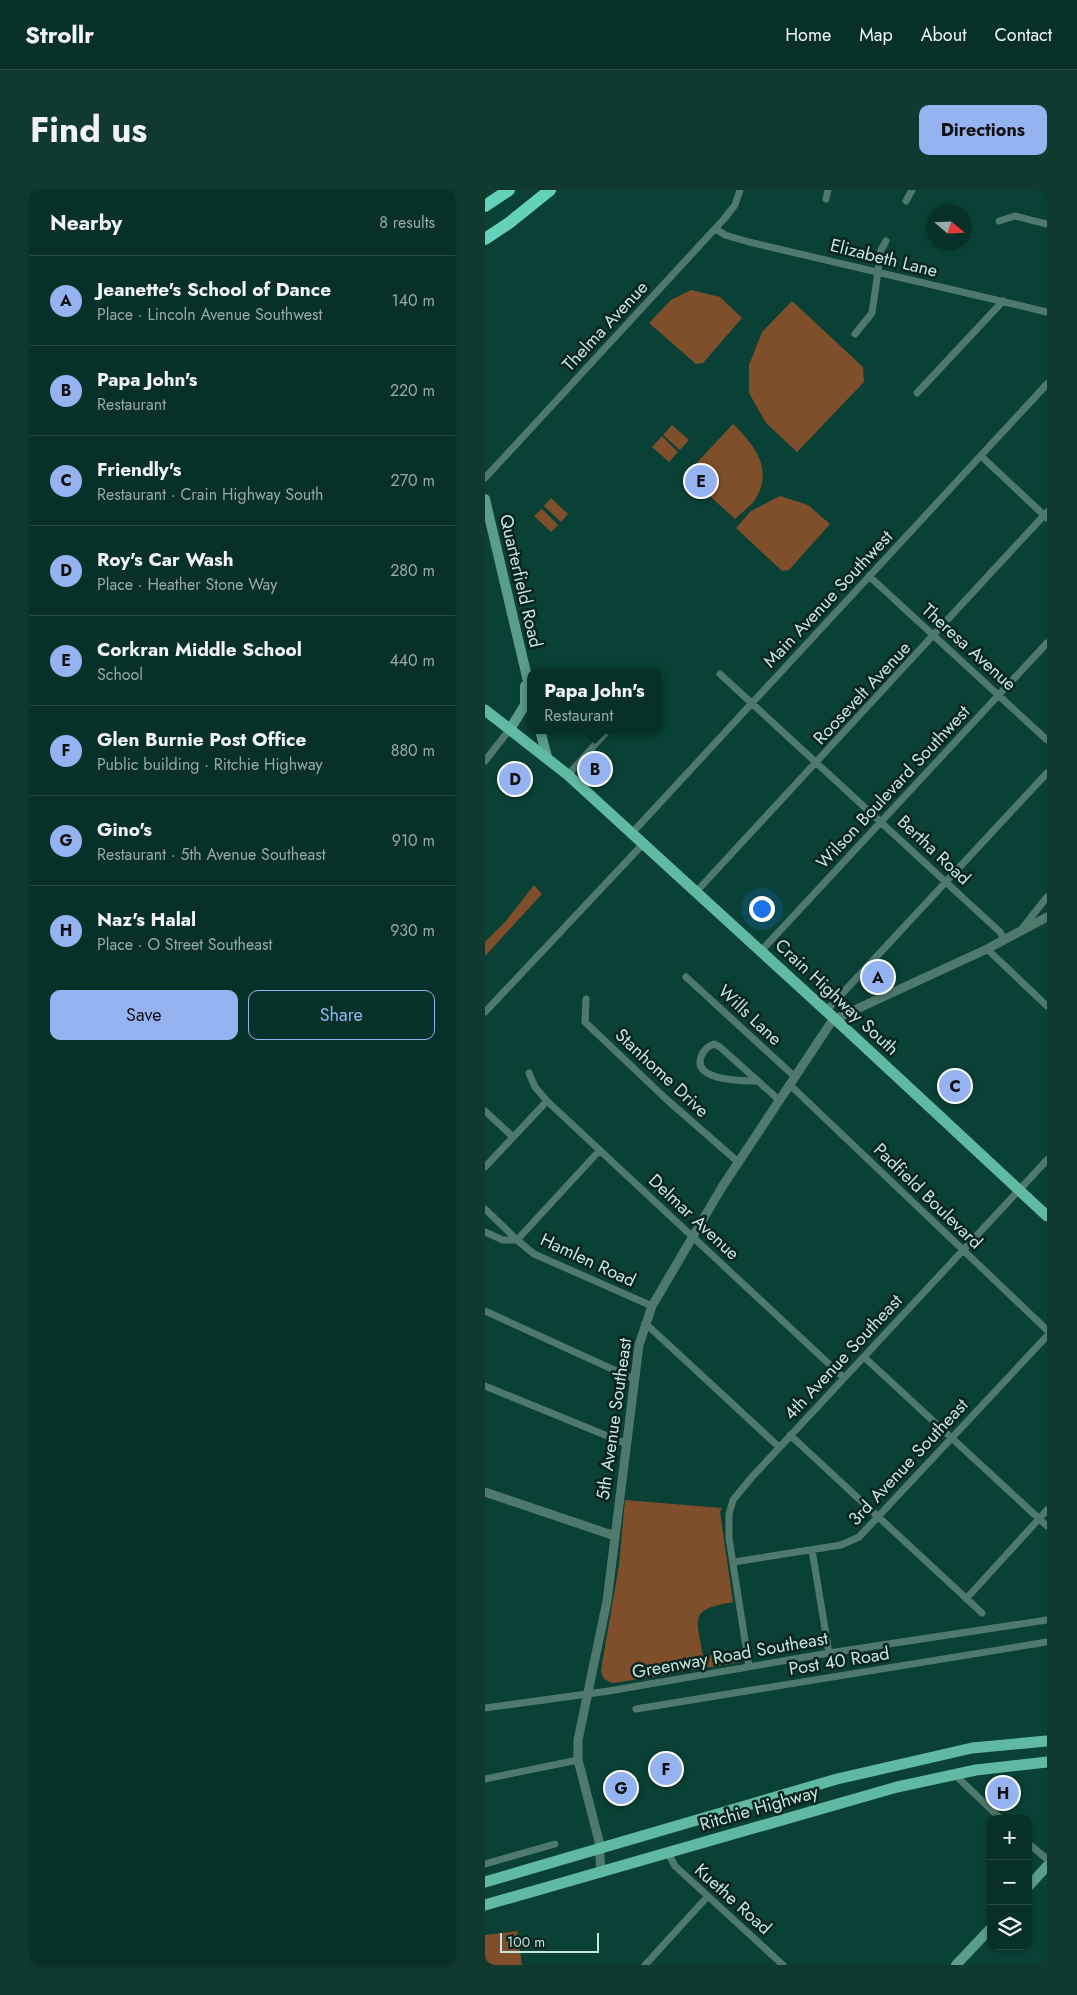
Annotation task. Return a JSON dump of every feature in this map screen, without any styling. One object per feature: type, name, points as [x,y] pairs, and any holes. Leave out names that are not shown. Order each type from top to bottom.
[{"type":"highway","points":[[485,206],[509,190]]},
{"type":"highway","points":[[485,238],[509,223],[550,190]]},
{"type":"main road","name":"Quarterfield Road","points":[[485,499],[527,678]]},
{"type":"main road","name":"Quarterfield Road","points":[[510,729],[525,705],[525,670]]},
{"type":"main road","name":"Crain Highway South","points":[[485,710],[547,757],[632,833],[1047,1216]]},
{"type":"main road","points":[[541,734],[547,757]]},
{"type":"main road","name":"Ritchie Highway","points":[[485,1882],[855,1774],[972,1748],[1047,1741]]},
{"type":"main road","name":"Ritchie Highway","points":[[485,1906],[840,1803],[954,1774],[1047,1762]]},
{"type":"main road","points":[[1032,1883],[1047,1866]]},
{"type":"main road","points":[[957,1965],[987,1932]]},
{"type":"street","name":"Thelma Avenue","points":[[485,478],[716,229],[735,205],[740,190]]},
{"type":"street","points":[[826,199],[828,190]]},
{"type":"street","points":[[906,201],[912,190]]},
{"type":"street","points":[[999,221],[1015,216],[1047,224]]},
{"type":"street","name":"Elizabeth Lane","points":[[716,229],[725,235],[749,242],[1047,312]]},
{"type":"street","points":[[855,334],[872,313],[881,250],[886,241]]},
{"type":"street","points":[[917,393],[1003,302]]},
{"type":"street","name":"Main Avenue Southwest","points":[[632,833],[1047,384]]},
{"type":"street","points":[[981,456],[1046,515]]},
{"type":"street","name":"Roosevelt Avenue","points":[[696,892],[1046,515]]},
{"type":"street","name":"Theresa Avenue","points":[[869,576],[1047,740]]},
{"type":"street","name":"Wilson Boulevard Southwest","points":[[761,951],[1047,643]]},
{"type":"street","name":"Bertha Road","points":[[720,674],[946,881],[1000,932],[1004,939]]},
{"type":"street","points":[[485,761],[510,729]]},
{"type":"street","points":[[567,775],[604,734]]},
{"type":"street","points":[[826,1011],[1047,773]]},
{"type":"street","points":[[485,1012],[643,844]]},
{"type":"street","points":[[1021,930],[1047,897]]},
{"type":"street","points":[[835,1019],[987,949],[1047,917]]},
{"type":"street","points":[[987,949],[1047,1006]]},
{"type":"street","name":"Wills Lane","points":[[686,977],[794,1076]]},
{"type":"street","name":"Stanhome Drive","points":[[586,999],[585,1022],[665,1098],[737,1162]]},
{"type":"street","name":"5th Avenue Southeast","points":[[601,1872],[599,1850],[578,1760],[579,1732],[606,1611],[639,1345],[645,1323],[652,1306],[737,1162],[778,1099],[835,1019]]},
{"type":"street","points":[[758,1081],[733,1081],[713,1075],[699,1066],[701,1056],[708,1046],[714,1044],[758,1081],[778,1099]]},
{"type":"street","name":"Delmar Avenue","points":[[529,1073],[535,1087],[547,1101],[844,1378]]},
{"type":"street","name":"Padfield Boulevard","points":[[789,1084],[1047,1330]]},
{"type":"street","points":[[485,1167],[547,1101]]},
{"type":"street","points":[[485,1111],[513,1137]]},
{"type":"street","points":[[485,1209],[517,1240],[600,1150]]},
{"type":"street","name":"4th Avenue Southeast","points":[[749,1666],[729,1529],[731,1505],[743,1487],[779,1447],[1047,1160]]},
{"type":"street","name":"Hamlen Road","points":[[485,1232],[503,1240],[517,1240],[534,1254],[652,1306]]},
{"type":"street","points":[[485,1311],[635,1379]]},
{"type":"street","points":[[645,1323],[779,1447]]},
{"type":"street","name":"3rd Avenue Southeast","points":[[734,1562],[812,1550],[849,1542],[862,1534],[1047,1336]]},
{"type":"street","points":[[864,1357],[1047,1526]]},
{"type":"street","points":[[485,1386],[627,1444]]},
{"type":"street","points":[[790,1435],[981,1613]]},
{"type":"street","points":[[485,1492],[615,1536]]},
{"type":"street","points":[[966,1599],[1047,1510]]},
{"type":"street","points":[[812,1550],[829,1653]]},
{"type":"street","name":"Greenway Road Southeast","points":[[485,1708],[587,1692],[609,1691],[829,1653],[1047,1620]]},
{"type":"street","name":"Post 40 Road","points":[[636,1709],[1047,1642]]},
{"type":"street","points":[[485,1779],[578,1760]]},
{"type":"street","points":[[954,1774],[997,1815]]},
{"type":"street","points":[[485,1864],[555,1844]]},
{"type":"street","points":[[1032,1846],[1047,1859]]},
{"type":"street","name":"Kuethe Road","points":[[668,1853],[675,1866],[783,1965]]},
{"type":"street","points":[[645,1965],[708,1896]]},
{"type":"shaded area","points":[[691,290],[720,297],[742,318],[703,363],[696,364],[649,323],[671,300]]},
{"type":"shaded area","points":[[792,301],[863,367],[864,382],[797,452],[766,423],[749,393],[749,365],[762,332]]},
{"type":"shaded area","points":[[733,424],[755,449],[762,468],[763,478],[755,500],[735,519],[690,478],[689,471]]},
{"type":"shaded area","points":[[672,425],[689,440],[680,450],[663,435]]},
{"type":"shaded area","points":[[662,436],[678,452],[669,462],[652,447]]},
{"type":"shaded area","points":[[780,496],[808,505],[830,524],[789,570],[782,571],[736,528],[751,511]]},
{"type":"shaded area","points":[[551,498],[568,514],[561,522],[544,506]]},
{"type":"shaded area","points":[[542,509],[558,525],[551,532],[534,516]]},
{"type":"shaded area","points":[[534,885],[542,894],[485,956],[485,942],[505,922]]},
{"type":"shaded area","points":[[625,1500],[722,1508],[720,1512],[733,1602],[709,1608],[702,1612],[698,1623],[699,1632],[703,1656],[742,1650],[741,1662],[614,1683],[607,1681],[603,1677],[601,1670],[619,1565]]},
{"type":"shaded area","points":[[517,1931],[522,1965],[485,1965],[485,1935]]},
{"type":"place","name":"Corkran Middle School","points":[[701,481]]},
{"type":"place","name":"Papa John's","points":[[595,769]]},
{"type":"place","name":"Roy's Car Wash","points":[[515,779]]},
{"type":"place","name":"Jeanette's School of Dance","points":[[878,977]]},
{"type":"place","name":"Friendly's","points":[[955,1086]]},
{"type":"place","name":"Glen Burnie Post Office","points":[[666,1769]]},
{"type":"place","name":"Gino's","points":[[621,1788]]},
{"type":"place","name":"Naz's Halal","points":[[1003,1793]]}]
